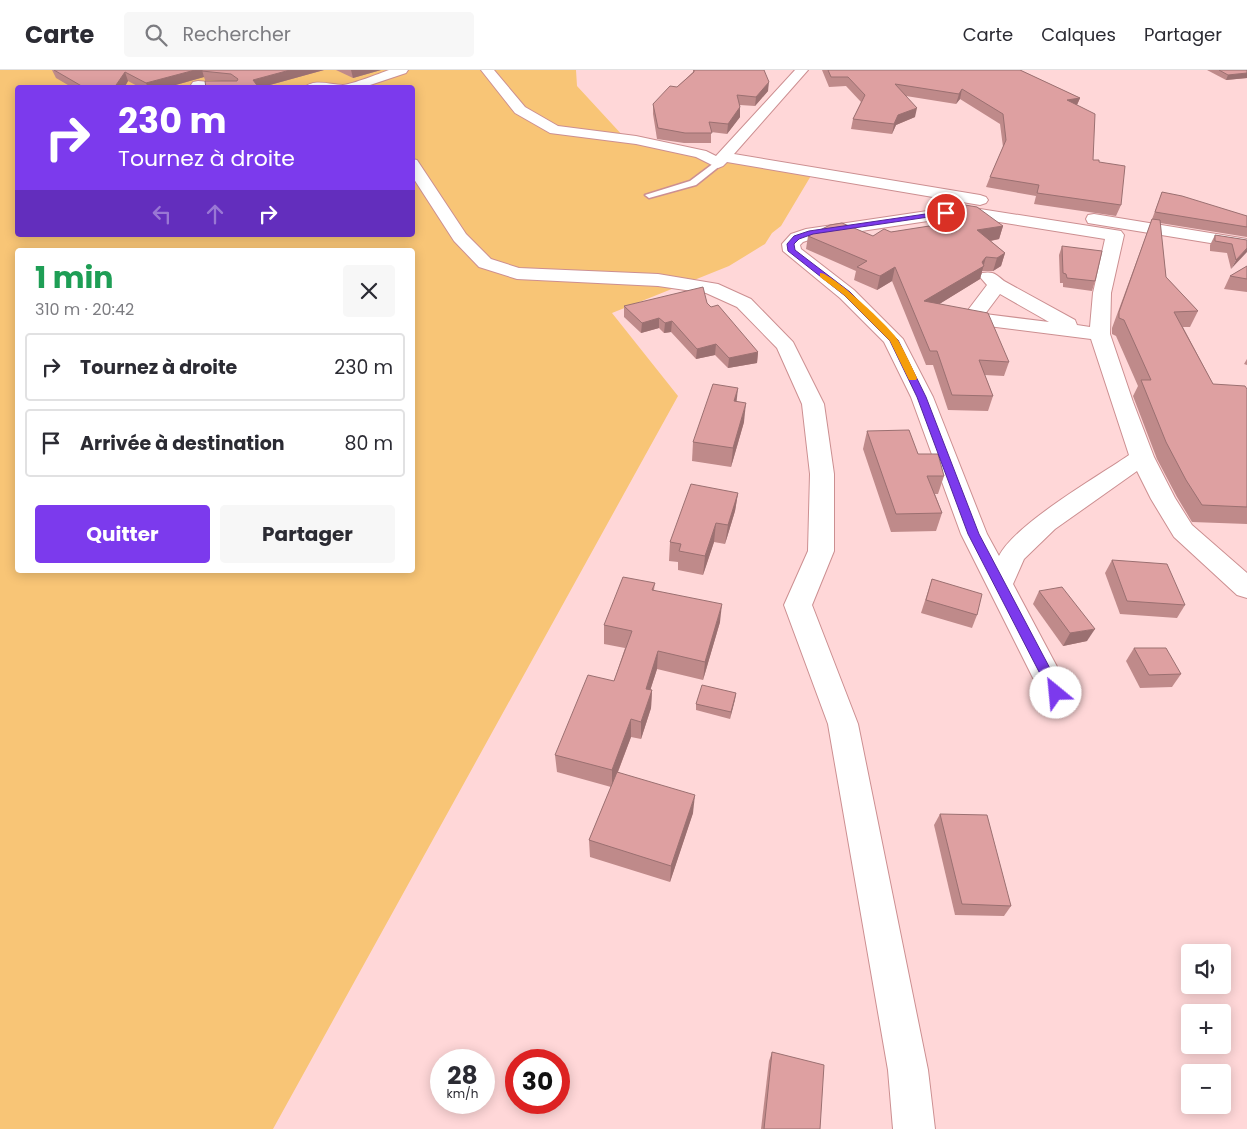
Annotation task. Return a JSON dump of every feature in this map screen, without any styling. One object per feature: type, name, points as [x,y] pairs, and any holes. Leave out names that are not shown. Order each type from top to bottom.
[{"type":"street","points":[[355,85],[402,70]]},
{"type":"street","points":[[487,70],[520,110],[555,130],[636,140],[721,160],[1247,244]]},
{"type":"street","points":[[721,160],[802,70]]},
{"type":"street","points":[[415,169],[460,237],[485,263],[516,273],[658,280],[711,288],[744,303],[786,346],[813,404],[822,474],[821,551],[798,606],[843,724],[908,1070],[914,1129]]},
{"type":"street","points":[[1056,693],[974,534],[922,397],[893,340],[847,294],[792,251],[791,244],[797,238],[812,232],[961,211],[1115,235],[1102,293],[1090,332]]},
{"type":"street","points":[[1090,332],[972,318],[993,281],[1090,332],[1122,402],[1142,457],[1163,499],[1183,531],[1247,588]]},
{"type":"street","points":[[999,585],[1013,554],[1046,523],[1142,457]]},
{"type":"lane","points":[[649,195],[693,183],[721,160]]},
{"type":"shaded area","points":[[0,70],[576,70],[577,86],[624,137],[663,149],[812,174],[781,226],[772,233],[765,244],[729,266],[612,313],[678,396],[273,1129],[0,1129]]},
{"type":"building","points":[[54,70],[195,70],[146,83],[125,72],[116,85],[80,85]]},
{"type":"building","points":[[290,70],[253,80],[257,85],[206,85],[205,81],[237,81],[238,79],[231,74],[202,71]]},
{"type":"building","points":[[694,70],[764,70],[769,82],[756,97],[737,95],[740,107],[728,124],[709,122],[712,133],[685,133],[658,128],[653,104],[670,86],[677,87]]},
{"type":"building","points":[[828,70],[1020,70],[1080,98],[1067,100],[1095,114],[1093,160],[1125,166],[1121,205],[1037,193],[1039,185],[990,177],[1006,140],[1003,114],[962,89],[959,94],[895,84],[917,108],[898,115],[894,124],[853,119],[865,95],[848,77],[831,77]]},
{"type":"building","points":[[1219,70],[1247,70],[1247,73],[1228,75]]},
{"type":"building","points":[[1162,192],[1182,196],[1247,216],[1247,227],[1155,212]]},
{"type":"building","points":[[965,205],[977,207],[1003,226],[977,230],[1005,253],[997,258],[986,257],[982,262],[984,266],[924,301],[988,313],[1009,362],[979,360],[993,396],[952,395],[937,351],[930,351],[895,267],[880,276],[857,267],[867,261],[808,236],[830,225],[842,223],[873,236],[884,229],[891,232],[961,221],[944,208]]},
{"type":"building","points":[[1152,219],[1160,220],[1166,277],[1198,311],[1174,312],[1213,384],[1245,386],[1247,389],[1247,507],[1202,505],[1166,442],[1141,380],[1151,380],[1124,320],[1119,318],[1119,312]]},
{"type":"building","points":[[1215,235],[1247,240],[1247,248],[1236,260],[1232,244],[1215,241]]},
{"type":"building","points":[[1062,246],[1102,251],[1095,281],[1067,278],[1066,274],[1063,273]]},
{"type":"building","points":[[1247,266],[1247,279],[1230,276]]},
{"type":"building","points":[[703,287],[707,303],[711,307],[718,305],[758,352],[729,358],[716,344],[697,349],[672,321],[665,323],[659,318],[642,323],[624,306]]},
{"type":"building","points":[[713,384],[738,388],[734,401],[746,403],[733,448],[693,442]]},
{"type":"building","points":[[909,430],[918,454],[938,454],[944,476],[927,476],[942,513],[896,514],[867,431]]},
{"type":"building","points":[[691,484],[738,493],[728,525],[716,523],[705,556],[679,551],[681,544],[670,542]]},
{"type":"building","points":[[1112,560],[1167,564],[1185,605],[1127,601]]},
{"type":"building","points":[[623,577],[655,583],[652,590],[722,604],[705,662],[658,651],[646,689],[652,690],[641,722],[631,719],[612,770],[555,755],[588,675],[614,681],[632,631],[604,625]]},
{"type":"building","points":[[932,579],[982,594],[977,615],[926,600]]},
{"type":"building","points":[[1062,587],[1095,629],[1070,633],[1039,591]]},
{"type":"building","points":[[1134,648],[1166,648],[1181,674],[1149,675]]},
{"type":"building","points":[[702,685],[736,693],[731,712],[696,704]]},
{"type":"building","points":[[617,772],[695,795],[671,866],[589,840]]},
{"type":"building","points":[[940,814],[987,815],[1011,906],[962,904]]},
{"type":"building","points":[[772,1052],[824,1065],[820,1129],[764,1129]]},
{"type":"slow traffic","points":[[823,275],[847,294],[893,340],[912,378]]},
{"type":"route","points":[[946,213],[812,232],[797,238],[791,244],[792,251],[847,294],[893,340],[922,397],[974,534],[1056,693]]}]
